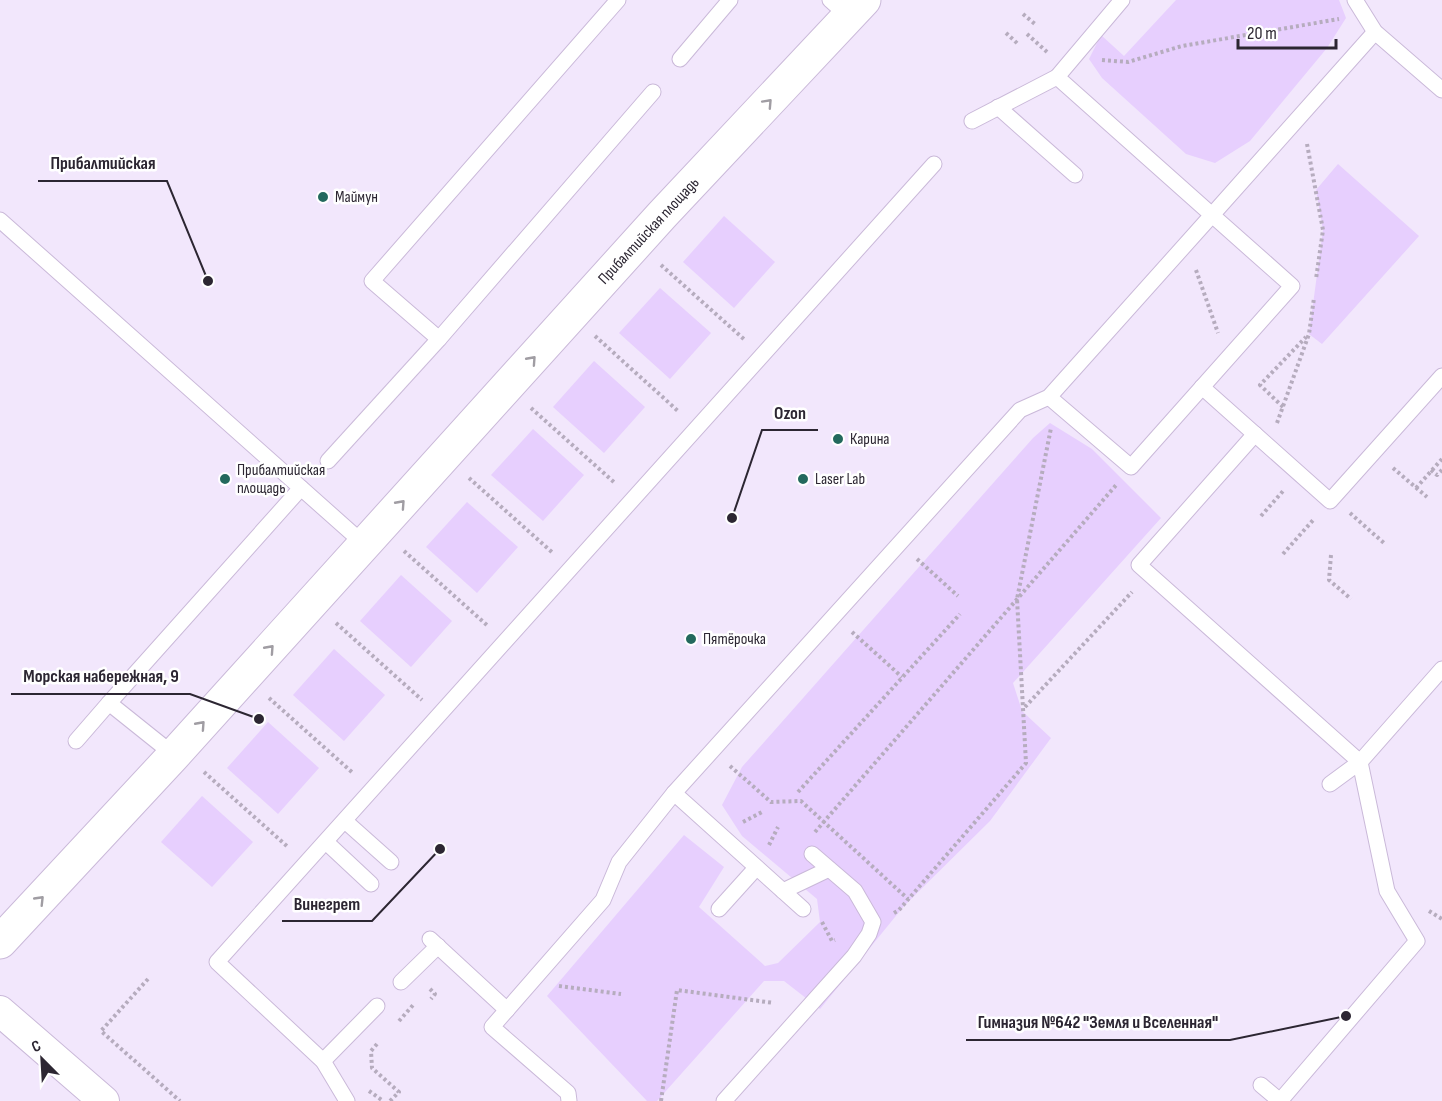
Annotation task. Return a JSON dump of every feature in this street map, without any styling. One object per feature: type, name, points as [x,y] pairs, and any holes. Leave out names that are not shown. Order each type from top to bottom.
[{"type":"street","name":"Прибалтийская площадь","points":[[0,942],[174,755],[848,6]]},
{"type":"street","points":[[0,1011],[104,1101]]},
{"type":"lane","points":[[439,339],[372,281],[618,0]]},
{"type":"lane","points":[[680,59],[730,0]]},
{"type":"lane","points":[[972,121],[1061,72],[1122,0]]},
{"type":"lane","points":[[1355,0],[1376,32],[1442,90]]},
{"type":"lane","points":[[569,1101],[568,1093],[492,1027],[603,900],[619,862],[674,793],[1020,410],[1053,400],[1186,244],[1376,32]]},
{"type":"lane","points":[[1053,400],[1131,467],[1292,286],[1212,215],[1061,72]]},
{"type":"lane","points":[[328,461],[439,339],[653,92]]},
{"type":"lane","points":[[998,107],[1075,175]]},
{"type":"lane","points":[[346,1101],[323,1061],[217,962],[934,164]]},
{"type":"lane","points":[[0,220],[364,544]]},
{"type":"lane","points":[[1202,387],[1299,473],[1332,499],[1442,376]]},
{"type":"lane","points":[[1256,434],[1139,565],[1360,762],[1387,891],[1417,940],[1280,1101],[1261,1085]]},
{"type":"lane","points":[[76,741],[301,488]]},
{"type":"lane","points":[[1330,784],[1360,762],[1442,669]]},
{"type":"lane","points":[[109,703],[174,755]]},
{"type":"lane","points":[[674,793],[803,909]]},
{"type":"lane","points":[[345,821],[391,862]]},
{"type":"lane","points":[[326,842],[371,884]]},
{"type":"lane","points":[[724,1101],[854,956],[869,934],[873,922],[855,891],[829,869],[810,847]]},
{"type":"lane","points":[[719,909],[756,868]]},
{"type":"lane","points":[[783,891],[829,869]]},
{"type":"lane","points":[[401,982],[434,942],[507,1010]]},
{"type":"lane","points":[[323,1061],[377,1006]]},
{"type":"path","points":[[1023,14],[1035,24]]},
{"type":"path","points":[[1061,72],[1089,59],[1128,62],[1182,46],[1346,18],[1376,32]]},
{"type":"path","points":[[1006,33],[1018,44]]},
{"type":"path","points":[[1186,244],[1228,359]]},
{"type":"path","points":[[656,261],[762,356]]},
{"type":"path","points":[[592,334],[697,428]]},
{"type":"path","points":[[1283,407],[1260,386],[1309,334]]},
{"type":"path","points":[[713,750],[771,802],[801,801],[908,900],[1026,763],[1017,599],[1053,400]]},
{"type":"path","points":[[529,405],[633,499]]},
{"type":"path","points":[[1375,451],[1426,497]]},
{"type":"path","points":[[1416,488],[1442,459]]},
{"type":"path","points":[[810,847],[823,822],[1131,467]]},
{"type":"path","points":[[1431,470],[1437,475],[1442,470]]},
{"type":"path","points":[[1260,516],[1299,473]]},
{"type":"path","points":[[466,475],[571,569]]},
{"type":"path","points":[[1283,554],[1332,499],[1385,544]]},
{"type":"path","points":[[899,543],[958,596]]},
{"type":"path","points":[[401,549],[505,642]]},
{"type":"path","points":[[1331,555],[1329,580],[1351,599]]},
{"type":"path","points":[[1024,708],[1149,573]]},
{"type":"path","points":[[1024,708],[1114,611]]},
{"type":"path","points":[[798,792],[960,614]]},
{"type":"path","points":[[834,615],[902,677]]},
{"type":"path","points":[[335,623],[439,715]]},
{"type":"path","points":[[269,698],[372,790]]},
{"type":"path","points":[[203,771],[307,863]]},
{"type":"path","points":[[148,979],[101,1031],[180,1101]]},
{"type":"path","points":[[526,988],[540,983],[621,994]]},
{"type":"path","points":[[661,1101],[677,990],[774,1003]]},
{"type":"path","points":[[431,999],[435,994]]},
{"type":"path","points":[[394,1025],[400,1018]]},
{"type":"path","points":[[382,1039],[371,1051],[372,1068],[399,1092],[390,1101]]},
{"type":"path","points":[[379,1097],[384,1101]]},
{"type":"shaded area","points":[[1176,0],[1339,0],[1346,18],[1327,48],[1250,141],[1215,163],[1186,154],[1102,78],[1089,59],[1101,35],[1124,56]]},
{"type":"shaded area","points":[[1338,164],[1419,236],[1322,344],[1309,334],[1323,230],[1316,190]]},
{"type":"shaded area","points":[[724,216],[775,262],[734,308],[683,262]]},
{"type":"shaded area","points":[[660,288],[711,333],[670,379],[619,333]]},
{"type":"shaded area","points":[[594,361],[645,407],[604,453],[553,407]]},
{"type":"shaded area","points":[[1050,423],[1092,449],[1161,518],[1013,683],[1022,711],[1051,738],[990,821],[904,906],[820,1009],[784,981],[764,981],[657,1101],[647,1101],[547,996],[684,835],[724,867],[699,907],[765,966],[778,963],[820,922],[817,899],[742,836],[722,805],[742,767],[1033,438]]},
{"type":"shaded area","points":[[533,429],[584,475],[543,521],[491,475]]},
{"type":"shaded area","points":[[467,502],[518,547],[477,593],[426,547]]},
{"type":"shaded area","points":[[401,575],[452,621],[411,667],[360,621]]},
{"type":"shaded area","points":[[334,649],[385,695],[344,741],[293,695]]},
{"type":"shaded area","points":[[268,722],[319,768],[278,814],[227,768]]},
{"type":"shaded area","points":[[202,796],[253,842],[212,887],[161,842]]},
{"type":"place","name":"Маймун","points":[[323,197]]},
{"type":"place","name":"Прибалтийская","points":[[208,281]]},
{"type":"place","name":"Карина","points":[[838,439]]},
{"type":"place","name":"Прибалтийская площадь","points":[[225,479]]},
{"type":"place","name":"Laser Lab","points":[[803,479]]},
{"type":"place","name":"Ozon","points":[[732,518]]},
{"type":"place","name":"Пятёрочка","points":[[691,639]]},
{"type":"place","name":"Морская набережная, 9","points":[[259,719]]},
{"type":"place","name":"Винегрет","points":[[440,849]]},
{"type":"place","name":"Гимназия №642 \"Земля и Вселенная\"","points":[[1346,1016]]}]
